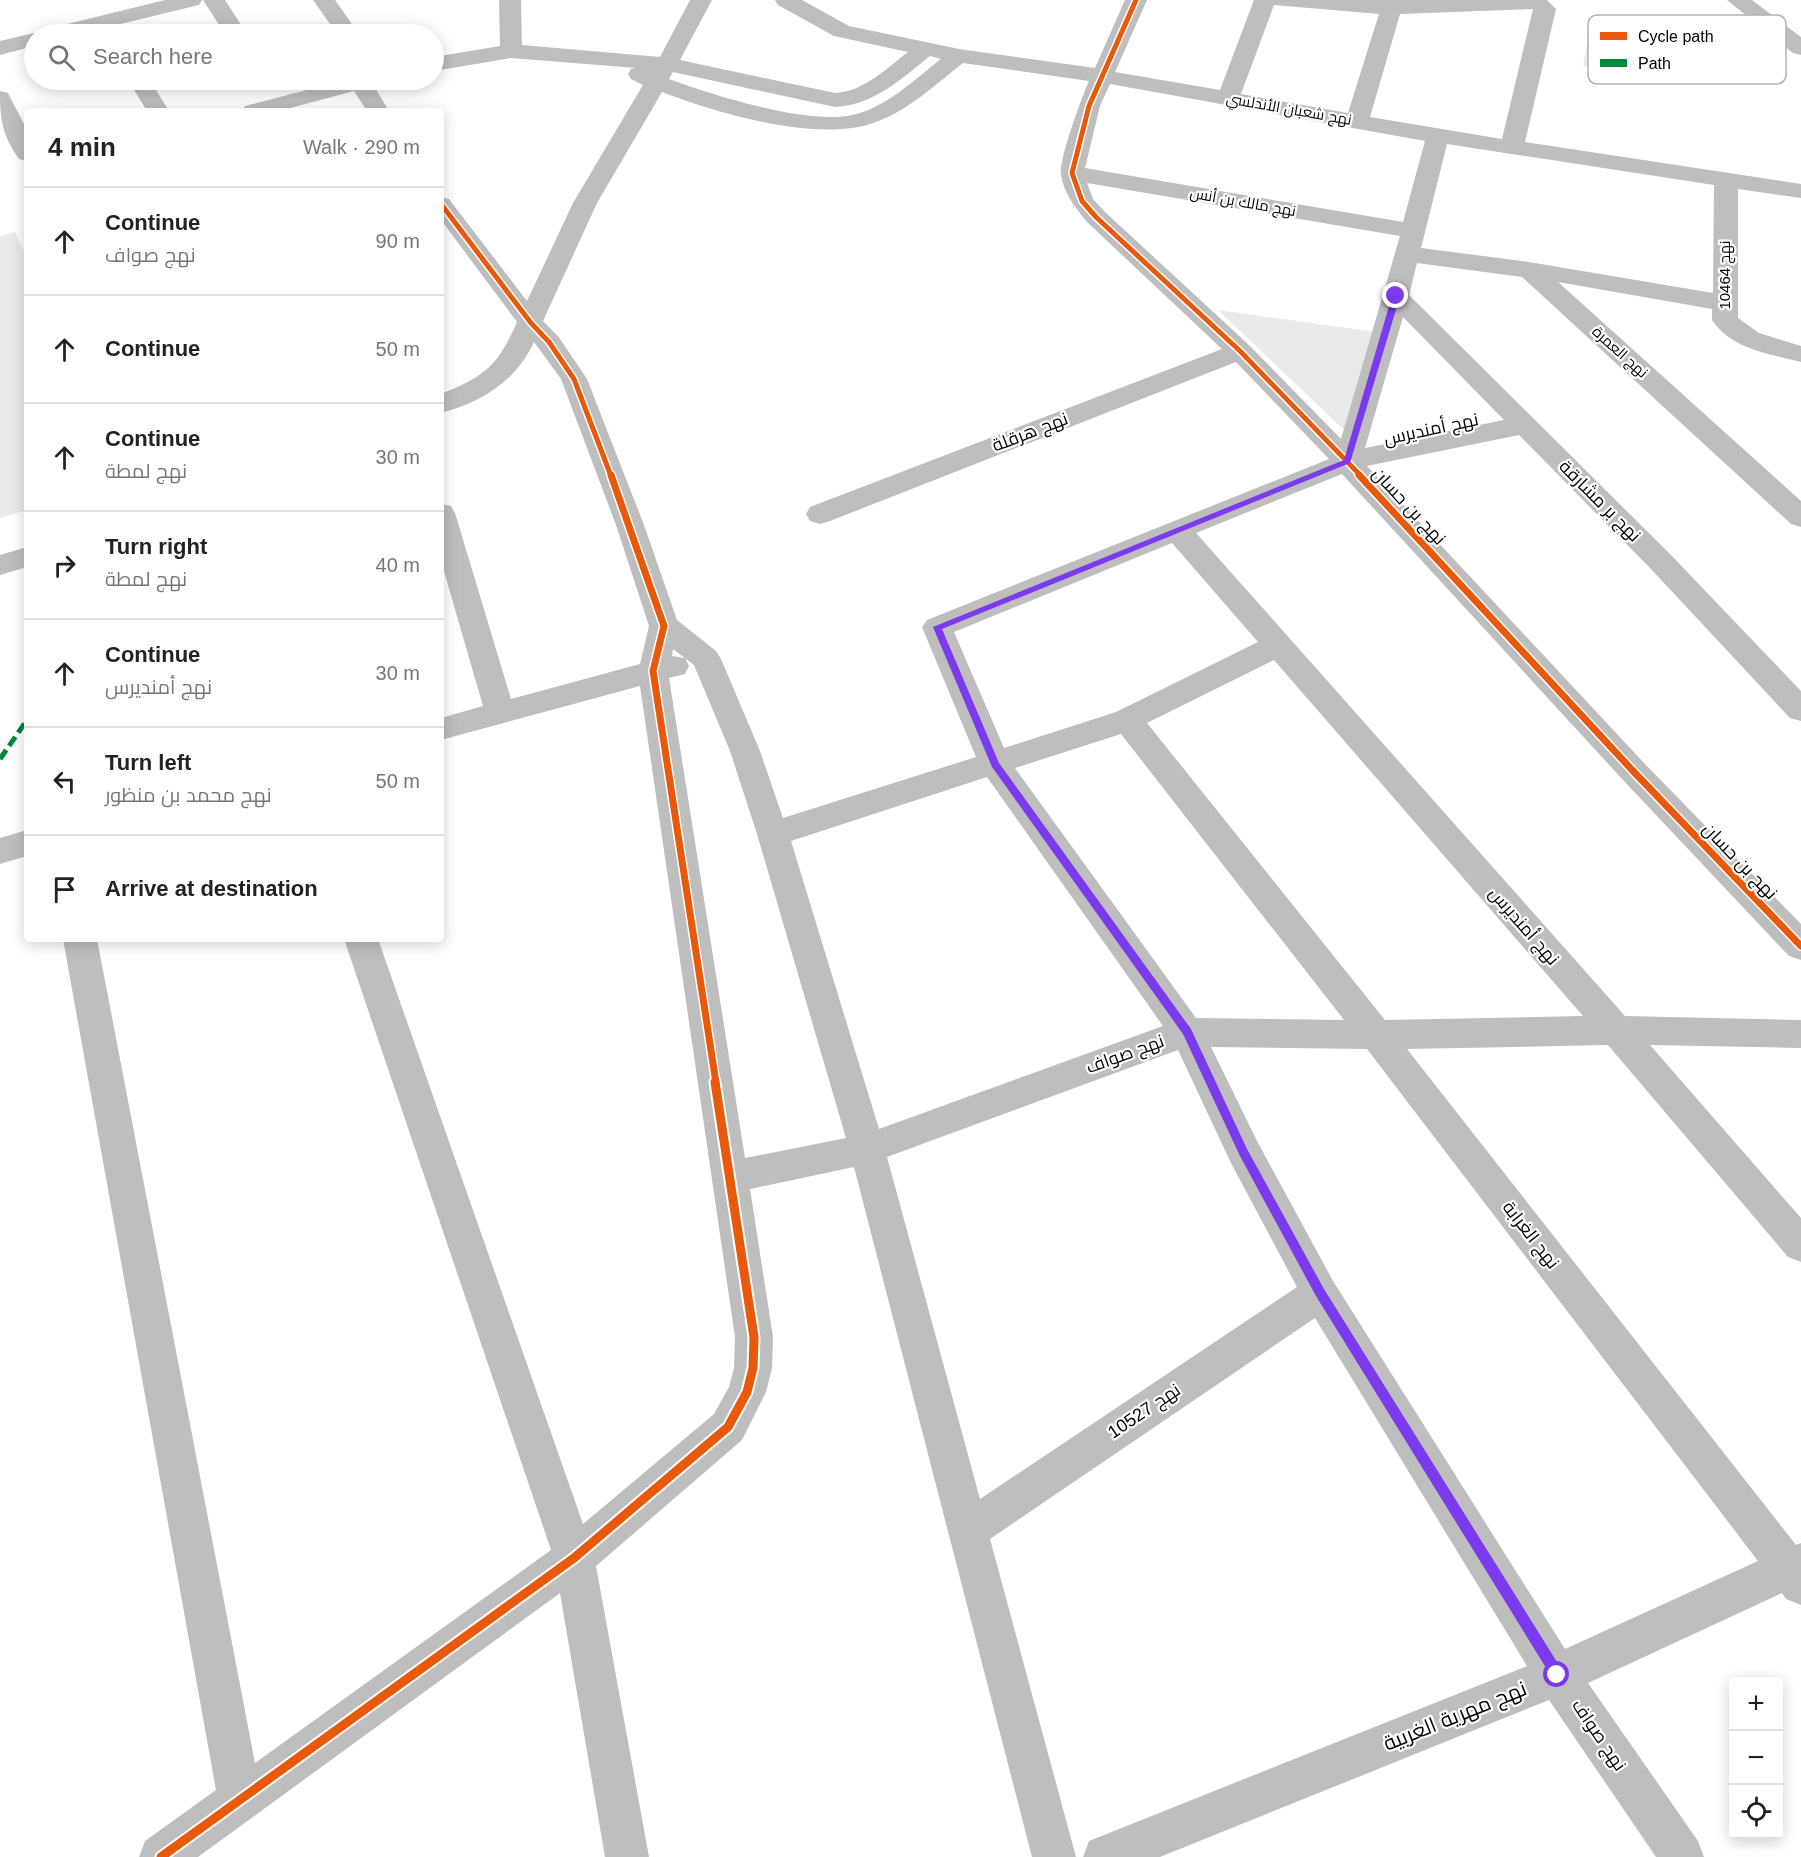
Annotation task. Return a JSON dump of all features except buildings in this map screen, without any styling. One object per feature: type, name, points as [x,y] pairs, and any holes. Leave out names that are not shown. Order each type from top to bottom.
[{"type":"street","points":[[121,24],[191,0]]},
{"type":"street","points":[[214,0],[230,24]]},
{"type":"street","points":[[324,0],[341,24]]},
{"type":"street","points":[[510,0],[512,51]]},
{"type":"street","points":[[444,403],[467,395],[497,376],[516,352],[585,203],[661,74],[701,0]]},
{"type":"street","name":"نهج شعبان الأندلسي","points":[[786,0],[842,31],[925,50],[1101,76],[1512,147],[1801,191]]},
{"type":"street","points":[[1072,173],[1082,130],[1101,76],[1136,0]]},
{"type":"street","points":[[1228,99],[1265,0]]},
{"type":"street","points":[[1279,0],[1391,8],[1539,4],[1545,9],[1512,147]]},
{"type":"street","points":[[1738,0],[1758,15]]},
{"type":"street","points":[[1357,121],[1391,8]]},
{"type":"street","points":[[1786,37],[1801,48]]},
{"type":"street","points":[[0,48],[24,42]]},
{"type":"street","points":[[661,74],[842,101],[868,91],[925,50]]},
{"type":"street","points":[[444,62],[512,51],[616,61],[661,74],[750,110],[805,122],[833,125],[853,123],[869,117],[889,106],[959,56]]},
{"type":"street","points":[[145,90],[156,108]]},
{"type":"street","points":[[257,108],[274,96],[310,90]]},
{"type":"street","points":[[368,90],[377,108]]},
{"type":"street","points":[[0,98],[6,125],[24,150]]},
{"type":"street","points":[[1348,461],[1396,296],[1438,135]]},
{"type":"street","name":"نهج مالك بن أنس","points":[[1072,173],[1410,243]]},
{"type":"street","name":"نهج بن حسان","points":[[1072,173],[1082,201],[1096,217],[1240,351],[1348,461],[1634,772],[1801,946]]},
{"type":"street","name":"نهج 10464","points":[[1726,180],[1725,320],[1734,330],[1765,345],[1801,354]]},
{"type":"street","points":[[161,1857],[574,1558],[728,1427],[747,1392],[753,1368],[754,1337],[653,671],[664,626],[630,525],[574,380],[549,342],[531,323],[444,208]]},
{"type":"street","points":[[444,247],[467,240]]},
{"type":"street","points":[[1410,243],[1530,270],[1724,303]]},
{"type":"street","name":"نهج العمرة","points":[[1530,270],[1801,517]]},
{"type":"street","name":"نهج بر مشارقة","points":[[1396,296],[1661,562],[1801,710]]},
{"type":"street","name":"نهج هرقلة","points":[[820,514],[1240,351]]},
{"type":"street","name":"نهج أمنديرس","points":[[1524,425],[1348,461],[1177,530],[1616,1030],[1801,1245]]},
{"type":"street","points":[[1177,530],[937,627],[995,764],[1187,1032],[1376,1035],[1616,1030],[1801,1034]]},
{"type":"street","points":[[444,536],[449,573],[500,713]]},
{"type":"street","points":[[0,565],[24,558]]},
{"type":"street","points":[[664,626],[706,659],[745,751],[773,834],[867,1149],[1054,1857]]},
{"type":"street","points":[[773,834],[1127,720],[1278,645]]},
{"type":"street","points":[[444,728],[653,671],[706,659]]},
{"type":"street","name":"نهج الغرابة","points":[[1127,720],[1797,1572]]},
{"type":"street","points":[[0,851],[24,844]]},
{"type":"street","points":[[81,942],[240,1801]]},
{"type":"street","points":[[362,942],[574,1558],[624,1856]]},
{"type":"street","name":"نهج صواف","points":[[731,1177],[867,1149],[1187,1032],[1244,1152],[1320,1293],[1557,1675],[1682,1857]]},
{"type":"street","name":"نهج 10527","points":[[969,1530],[1320,1293]]},
{"type":"street","name":"نهج مهرية الغربية","points":[[1105,1857],[1557,1675],[1797,1572]]},
{"type":"shaded area","points":[[1588,38],[1588,67],[1583,66]]},
{"type":"shaded area","points":[[15,232],[24,252],[24,511],[0,518],[0,236]]},
{"type":"shaded area","points":[[1218,310],[1376,332],[1344,430]]},
{"type":"marked path","points":[[0,759],[24,724]]},
{"type":"cycle path","points":[[1136,0],[1089,106],[1072,173],[1082,201],[1096,217],[1240,351],[1300,411],[1634,772],[1801,946]]},
{"type":"cycle path","points":[[161,1857],[574,1558],[728,1427],[747,1392],[753,1368],[754,1337],[653,671],[664,626],[630,525],[574,379],[549,342],[531,323],[444,208]]},
{"type":"route","points":[[1396,296],[1348,461],[937,627],[995,764],[1187,1032],[1244,1152],[1320,1293],[1557,1675]]}]
